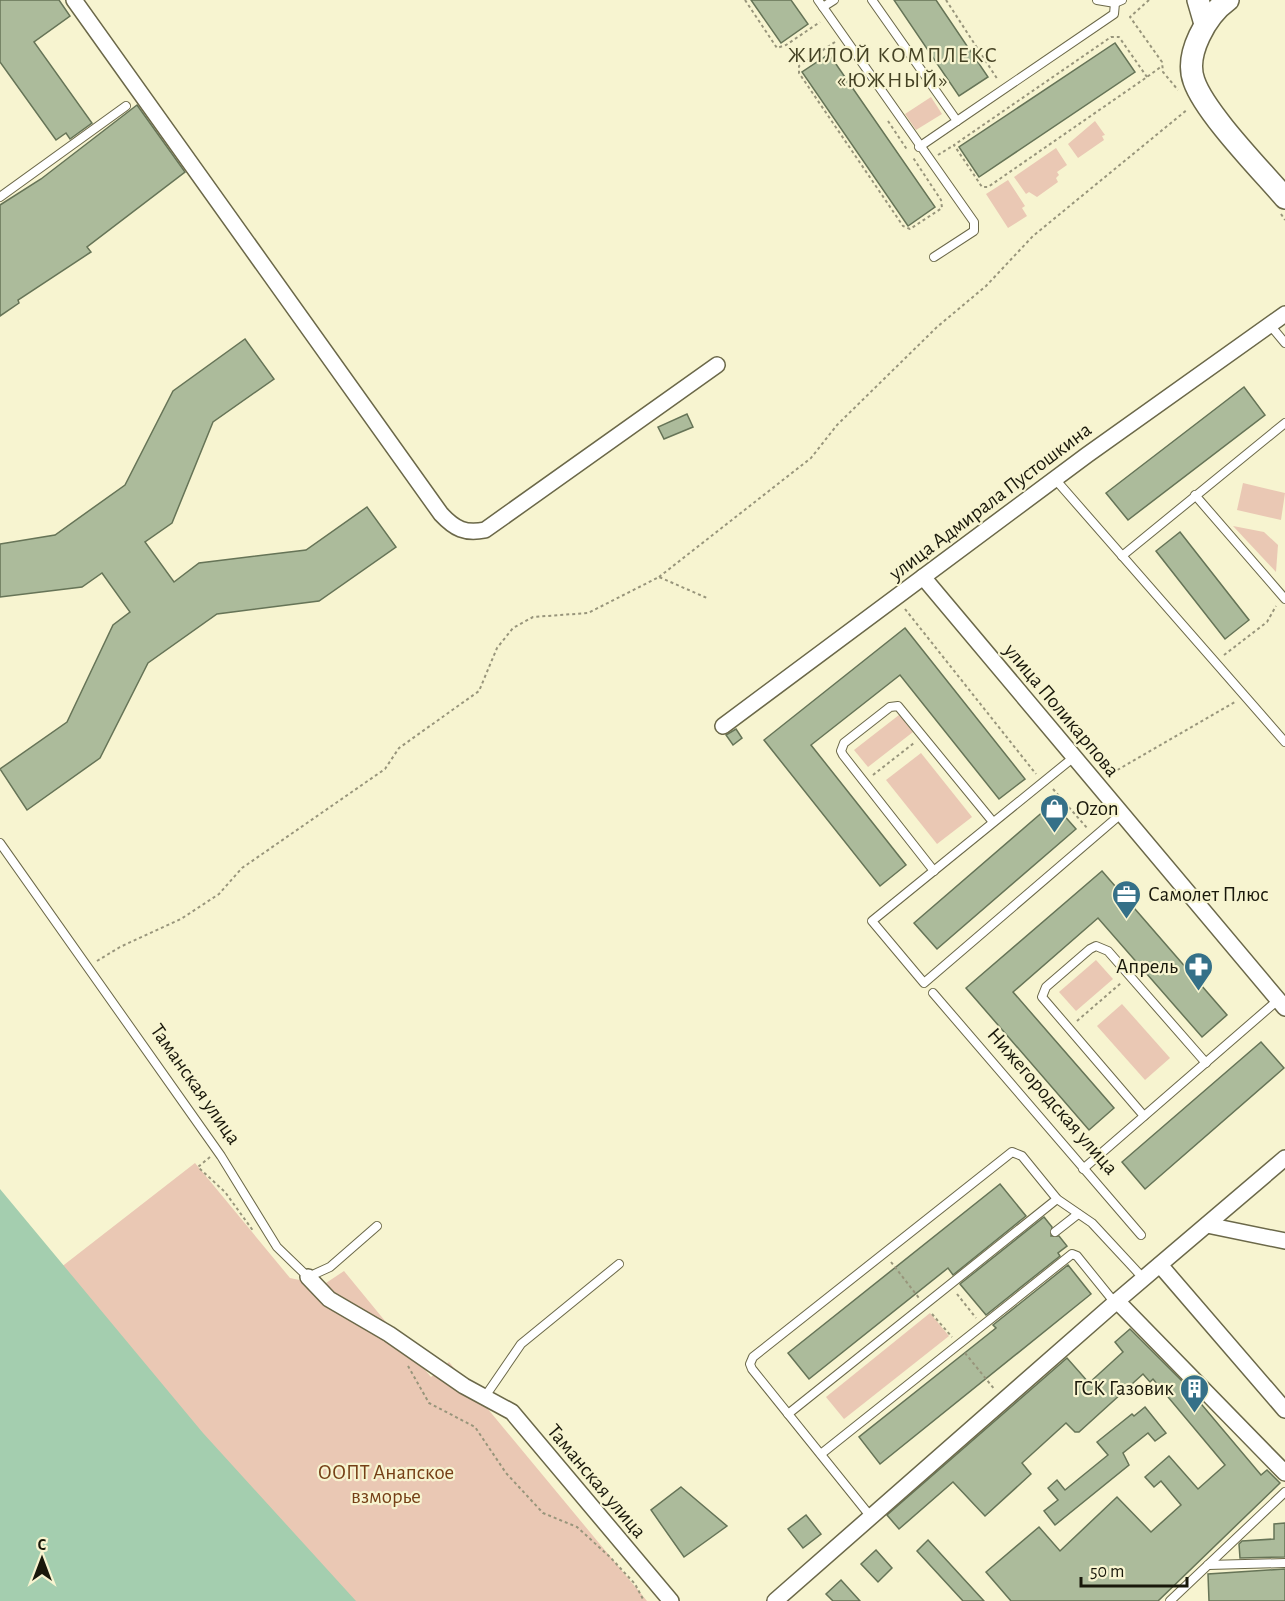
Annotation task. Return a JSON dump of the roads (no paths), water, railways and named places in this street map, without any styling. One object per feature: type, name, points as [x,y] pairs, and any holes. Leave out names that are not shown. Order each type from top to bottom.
[{"type":"street","points":[[74,0],[441,514],[459,530],[472,533],[485,530],[717,365]]},
{"type":"street","points":[[1198,0],[1205,24]]},
{"type":"street","points":[[1212,0],[1227,0]]},
{"type":"street","points":[[1227,0],[1216,9],[1205,24],[1194,54],[1192,78],[1202,99],[1285,198]]},
{"type":"street","name":"улица Адмирала Пустошкина","points":[[723,726],[1055,479],[1285,314]]},
{"type":"street","name":"улица Поликарпова","points":[[923,577],[1282,1004]]},
{"type":"street","points":[[775,1601],[1116,1302],[1285,1158]]},
{"type":"street","points":[[1207,1225],[1285,1241]]},
{"type":"street","points":[[1160,1265],[1285,1410]]},
{"type":"street","name":"Таманская улица","points":[[308,1277],[330,1299],[389,1334],[484,1398],[512,1412],[671,1601]]},
{"type":"street","points":[[1116,1302],[1285,1473]]},
{"type":"lane","points":[[818,0],[919,147],[974,222],[974,231],[934,257]]},
{"type":"lane","points":[[823,8],[834,0]]},
{"type":"lane","points":[[872,0],[957,122]]},
{"type":"lane","points":[[919,147],[1114,14],[1119,2],[1097,0]]},
{"type":"lane","points":[[0,197],[126,106]]},
{"type":"lane","points":[[1270,325],[1285,343]]},
{"type":"lane","points":[[1122,556],[1285,423]]},
{"type":"lane","points":[[1055,479],[1285,742]]},
{"type":"lane","points":[[1195,495],[1284,597]]},
{"type":"lane","points":[[934,871],[841,751],[844,743],[894,705],[903,709],[993,822]]},
{"type":"lane","points":[[1074,757],[872,921],[924,983],[1121,814]]},
{"type":"lane","name":"Таманская улица","points":[[0,843],[217,1151],[278,1247],[308,1277]]},
{"type":"lane","points":[[1144,1116],[1042,997],[1042,992],[1055,979],[1096,946],[1108,951],[1206,1063]]},
{"type":"lane","name":"Нижегородская улица","points":[[933,993],[1141,1235]]},
{"type":"lane","points":[[1083,1169],[1206,1063],[1282,1004]]},
{"type":"lane","points":[[871,1517],[752,1369],[751,1360],[1012,1152],[1022,1156],[1057,1199],[1092,1223],[1143,1279]]},
{"type":"lane","points":[[788,1414],[1057,1199]]},
{"type":"lane","points":[[1055,1232],[1078,1214]]},
{"type":"lane","points":[[308,1277],[330,1267],[377,1226]]},
{"type":"lane","points":[[820,1454],[1072,1254],[1077,1256],[1116,1302]]},
{"type":"lane","points":[[484,1398],[521,1344],[619,1264]]},
{"type":"lane","points":[[1170,1601],[1285,1492]]},
{"type":"lane","points":[[1208,1565],[1285,1563]]},
{"type":"place","name":"Ozon","points":[[1055,834]]},
{"type":"place","name":"Самолет Плюс","points":[[1127,920]]},
{"type":"place","name":"Апрель","points":[[1199,992]]},
{"type":"place","name":"ГСК Газовик","points":[[1195,1414]]},
{"type":"district","name":"ЖИЛОЙ КОМПЛЕКС «ЮЖНЫЙ»","points":[[893,66]]},
{"type":"park label","name":"ООПТ Анапское взморье","points":[[386,1484]]}]
